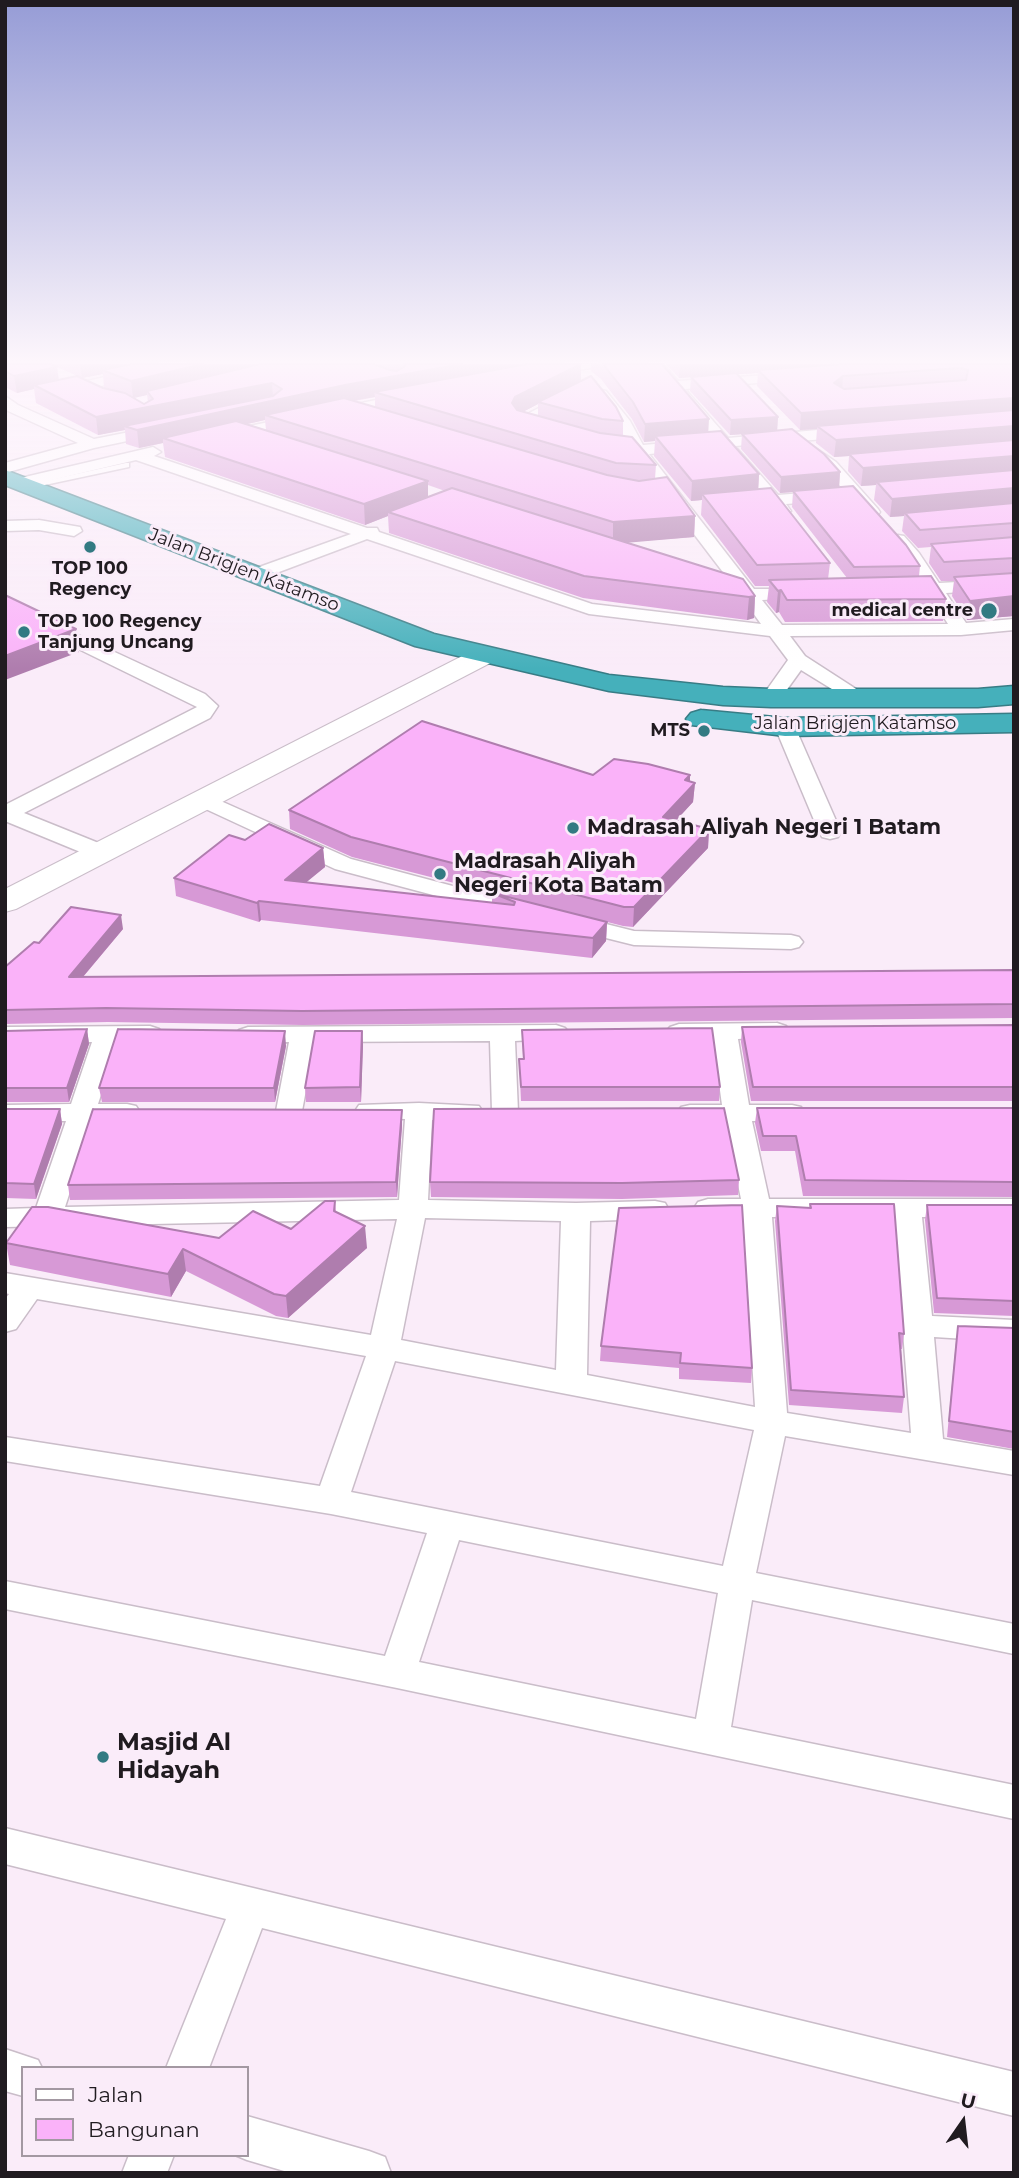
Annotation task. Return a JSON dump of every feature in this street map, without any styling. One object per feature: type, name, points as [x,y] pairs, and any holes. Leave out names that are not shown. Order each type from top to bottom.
[{"type":"highway","name":"Jalan Brigjen Katamso","points":[[12,484],[74,531],[420,664]]},
{"type":"highway","name":"Jalan Brigjen Katamso","points":[[12,484],[425,640],[450,660],[487,682]]},
{"type":"highway","name":"Jalan Brigjen Katamso","points":[[450,660],[485,655],[609,683],[723,696],[978,698],[1014,695]]},
{"type":"highway","name":"Jalan Brigjen Katamso","points":[[552,696],[651,714],[785,727],[1014,723]]},
{"type":"street","points":[[12,484],[49,466]]},
{"type":"street","points":[[12,484],[108,466]]},
{"type":"street","points":[[147,466],[589,609],[778,632],[961,629],[1014,624]]},
{"type":"street","points":[[651,466],[798,660],[860,698]]},
{"type":"street","points":[[743,466],[791,522]]},
{"type":"street","points":[[831,466],[913,557],[961,629]]},
{"type":"street","points":[[650,492],[671,490]]},
{"type":"street","points":[[731,504],[881,491]]},
{"type":"street","points":[[684,509],[708,506]]},
{"type":"street","points":[[5,526],[39,525],[74,531]]},
{"type":"street","points":[[257,575],[388,525]]},
{"type":"street","points":[[913,557],[938,555]]},
{"type":"street","points":[[710,583],[748,595],[817,592]]},
{"type":"street","points":[[883,591],[1014,584]]},
{"type":"street","points":[[5,606],[198,698],[208,706],[203,714],[6,814]]},
{"type":"street","points":[[166,821],[201,774],[420,664],[450,660]]},
{"type":"street","points":[[5,902],[166,821],[330,733],[450,660]]},
{"type":"street","points":[[771,698],[798,660]]},
{"type":"street","points":[[785,727],[830,832]]},
{"type":"street","points":[[205,800],[343,864],[542,916],[634,938],[792,942]]},
{"type":"street","points":[[6,814],[103,853]]},
{"type":"street","points":[[655,1032],[805,1030]]},
{"type":"street","points":[[711,1738],[737,1582],[772,1422],[758,1207],[737,1113],[724,1031]]},
{"type":"street","points":[[47,1219],[108,1033]]},
{"type":"street","points":[[219,1035],[585,1033]]},
{"type":"street","points":[[5,1035],[177,1034]]},
{"type":"street","points":[[502,1034],[505,1112]]},
{"type":"street","points":[[303,1036],[315,1111]]},
{"type":"street","points":[[261,1111],[532,1112]]},
{"type":"street","points":[[331,1501],[384,1348],[413,1209],[419,1111]]},
{"type":"street","points":[[5,1113],[152,1112]]},
{"type":"street","points":[[669,1113],[820,1113]]},
{"type":"street","points":[[5,1218],[413,1209],[576,1212],[758,1207],[1014,1208]]},
{"type":"street","points":[[907,1207],[928,1448]]},
{"type":"street","points":[[571,1384],[576,1212]]},
{"type":"street","points":[[5,1322],[17,1285],[384,1348],[772,1422],[1014,1463]]},
{"type":"street","points":[[917,1326],[1014,1331]]},
{"type":"street","points":[[5,1449],[331,1501],[1014,1639]]},
{"type":"street","points":[[397,1673],[447,1525]]},
{"type":"street","points":[[5,1595],[397,1673],[1014,1802]]},
{"type":"street","points":[[5,1846],[1014,2094]]},
{"type":"street","points":[[188,2066],[250,1908]]},
{"type":"street","points":[[248,2138],[369,2173]]},
{"type":"street","points":[[144,2173],[151,2157]]},
{"type":"building","points":[[247,466],[379,466],[428,481],[364,504]]},
{"type":"building","points":[[430,466],[575,466],[639,481],[667,477],[695,516],[613,522]]},
{"type":"building","points":[[679,466],[752,466],[759,474],[692,481]]},
{"type":"building","points":[[771,466],[834,466],[840,472],[781,477]]},
{"type":"building","points":[[861,466],[893,466],[863,468]]},
{"type":"building","points":[[1014,470],[1014,488],[892,499],[877,482]]},
{"type":"building","points":[[853,486],[906,545],[920,566],[854,567],[793,491]]},
{"type":"building","points":[[452,488],[743,579],[755,596],[584,576],[388,512]]},
{"type":"building","points":[[771,488],[830,563],[757,565],[702,494]]},
{"type":"building","points":[[1014,503],[1014,523],[920,530],[905,513]]},
{"type":"building","points":[[1014,537],[1014,558],[944,562],[931,544]]},
{"type":"building","points":[[1014,573],[1014,596],[970,601],[954,577]]},
{"type":"building","points":[[931,576],[946,599],[787,600],[781,590],[778,591],[769,580]]},
{"type":"building","points":[[5,595],[76,629],[5,656]]},
{"type":"building","points":[[422,721],[593,775],[614,759],[648,764],[690,775],[685,780],[695,783],[663,817],[709,829],[634,907],[624,907],[351,837],[289,810]]},
{"type":"building","points":[[269,824],[323,848],[285,880],[514,905],[515,902],[492,893],[607,922],[593,938],[259,901],[257,903],[174,878],[229,835],[245,840]]},
{"type":"building","points":[[71,907],[121,915],[69,977],[1014,970],[1014,1004],[302,1011],[106,1008],[5,1010],[5,967],[34,942],[39,943]]},
{"type":"building","points":[[1014,1025],[1014,1087],[753,1087],[742,1027]]},
{"type":"building","points":[[712,1028],[720,1087],[521,1087],[519,1059],[524,1059],[522,1030]]},
{"type":"building","points":[[87,1029],[67,1088],[5,1088],[5,1031]]},
{"type":"building","points":[[118,1029],[285,1031],[274,1088],[99,1088]]},
{"type":"building","points":[[315,1031],[362,1031],[360,1087],[305,1088]]},
{"type":"building","points":[[724,1108],[739,1180],[622,1183],[430,1182],[434,1109]]},
{"type":"building","points":[[757,1108],[1014,1108],[1014,1182],[805,1180],[796,1136],[763,1136]]},
{"type":"building","points":[[5,1109],[60,1109],[34,1184],[5,1183]]},
{"type":"building","points":[[93,1109],[402,1110],[396,1182],[68,1185]]},
{"type":"building","points":[[325,1201],[335,1201],[334,1211],[365,1226],[286,1296],[274,1294],[183,1249],[168,1274],[6,1243],[32,1207],[48,1207],[219,1238],[253,1211],[291,1229]]},
{"type":"building","points":[[810,1204],[894,1204],[904,1334],[899,1333],[904,1397],[791,1390],[777,1206],[811,1208]]},
{"type":"building","points":[[742,1205],[752,1368],[680,1363],[681,1353],[601,1346],[619,1208]]},
{"type":"building","points":[[927,1205],[1014,1205],[1014,1301],[937,1298]]},
{"type":"building","points":[[958,1326],[1014,1328],[1014,1432],[949,1421]]},
{"type":"place","name":"TOP 100 Regency","points":[[90,547]]},
{"type":"place","name":"medical centre","points":[[989,611]]},
{"type":"place","name":"TOP 100 Regency Tanjung Uncang","points":[[24,632]]},
{"type":"place","name":"MTS","points":[[704,731]]},
{"type":"place","name":"Madrasah Aliyah Negeri 1 Batam","points":[[573,828]]},
{"type":"place","name":"Madrasah Aliyah Negeri Kota Batam","points":[[440,874]]},
{"type":"place","name":"Masjid Al Hidayah","points":[[103,1757]]}]
